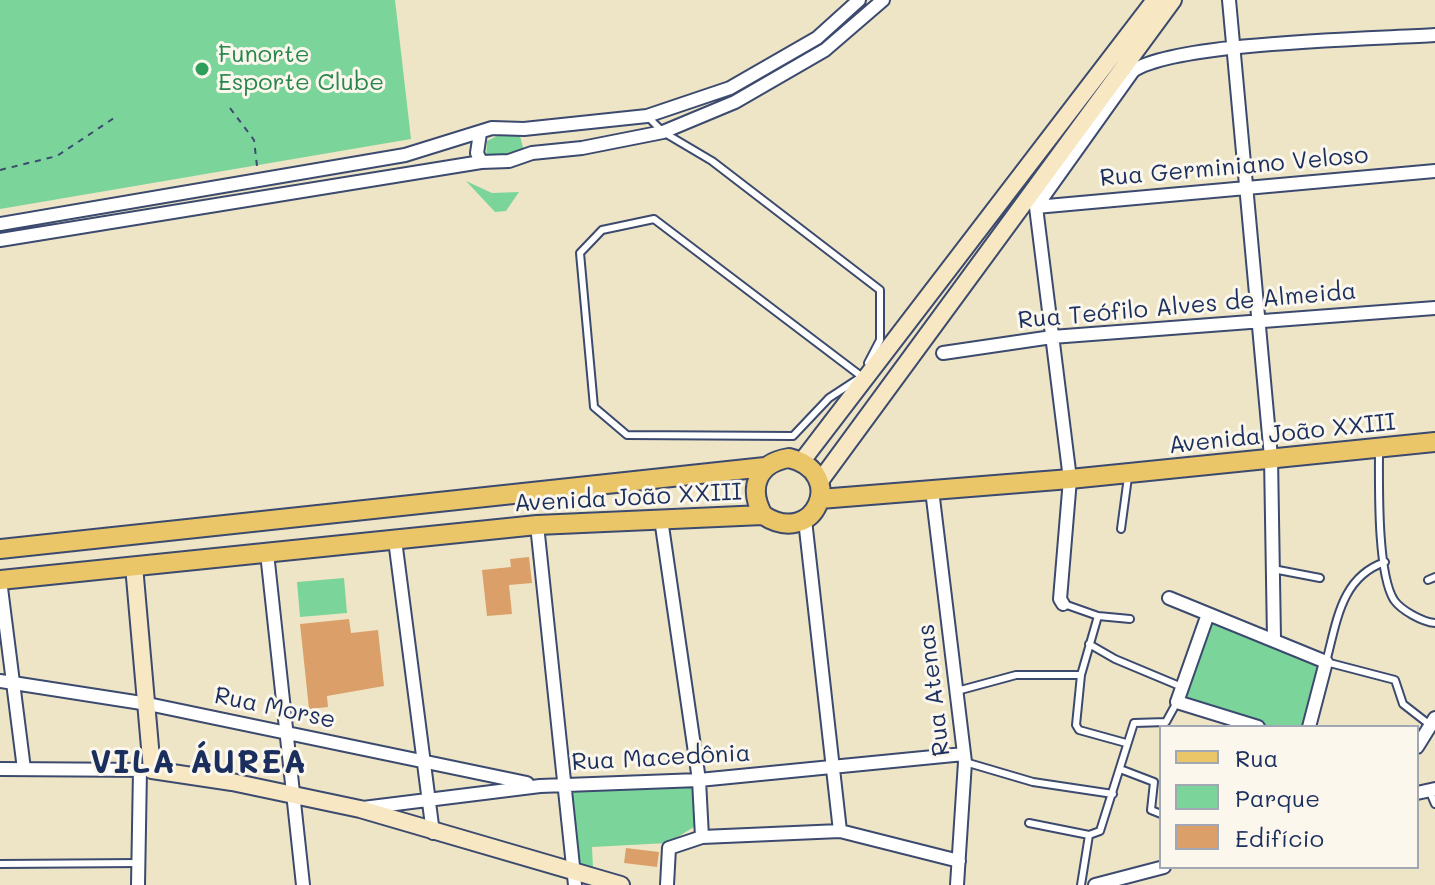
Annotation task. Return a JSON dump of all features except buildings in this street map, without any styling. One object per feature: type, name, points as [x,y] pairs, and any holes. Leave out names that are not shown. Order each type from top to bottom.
[{"type":"main road","name":"Avenida João XXIII","points":[[820,490],[932,490],[1435,442]]},
{"type":"main road","points":[[763,515],[754,499],[755,482],[765,467],[789,458],[812,467],[820,490],[815,511],[805,520]]},
{"type":"main road","name":"Avenida João XXIII","points":[[0,549],[765,467]]},
{"type":"main road","name":"Avenida João XXIII","points":[[0,580],[537,525],[763,515],[776,523],[791,525],[805,520]]},
{"type":"street","points":[[0,224],[405,155],[499,127],[524,129],[647,116],[730,88],[817,38],[859,0]]},
{"type":"street","points":[[0,240],[481,162],[509,161],[532,153],[582,148],[663,132],[735,102],[825,50],[883,0]]},
{"type":"street","points":[[802,461],[1155,0]]},
{"type":"street","points":[[820,490],[1173,0]]},
{"type":"street","points":[[1229,0],[1271,457],[1274,639]]},
{"type":"street","points":[[1063,604],[1060,599],[1070,479],[1036,207],[1133,71],[1147,61],[1232,49],[1435,35]]},
{"type":"street","points":[[817,38],[825,50]]},
{"type":"street","points":[[524,129],[530,138],[532,153]]},
{"type":"street","points":[[480,133],[477,153],[481,162]]},
{"type":"street","name":"Rua Germiniano Veloso","points":[[1036,207],[1435,171]]},
{"type":"street","points":[[236,185],[239,200]]},
{"type":"street","name":"Rua Teófilo Alves de Almeida","points":[[943,353],[1052,337],[1435,308]]},
{"type":"street","name":"Rua Atenas","points":[[932,490],[965,758],[957,885]]},
{"type":"street","points":[[661,519],[699,780],[702,837]]},
{"type":"street","points":[[805,520],[830,768],[840,831]]},
{"type":"street","points":[[537,525],[574,878]]},
{"type":"street","points":[[395,540],[427,763],[433,833]]},
{"type":"street","points":[[267,553],[303,885]]},
{"type":"street","points":[[134,566],[148,704],[138,885]]},
{"type":"street","points":[[0,580],[7,682],[24,769]]},
{"type":"street","points":[[1169,598],[1326,662],[1310,725]]},
{"type":"street","points":[[1208,614],[1177,702],[1252,725]]},
{"type":"street","name":"Rua Morse","points":[[7,682],[148,704],[540,786]]},
{"type":"street","points":[[1419,744],[1432,722]]},
{"type":"street","name":"Rua Macedônia","points":[[360,809],[540,786],[699,780],[965,758]]},
{"type":"street","points":[[0,769],[146,770],[292,794],[360,809],[574,878],[621,885]]},
{"type":"street","points":[[667,885],[669,848],[702,837],[840,831],[959,861]]},
{"type":"street","points":[[1095,885],[1159,868]]},
{"type":"lane","points":[[647,116],[663,132],[712,161],[880,290],[880,340],[861,376],[829,398],[793,436],[627,435],[594,407],[580,253],[602,230],[654,219],[861,376]]},
{"type":"lane","points":[[1379,448],[1379,522],[1385,562],[1396,602],[1408,609],[1416,620],[1435,623]]},
{"type":"lane","points":[[1121,529],[1128,473]]},
{"type":"lane","points":[[1385,562],[1368,568],[1347,591],[1326,662],[1395,680],[1403,704],[1432,722]]},
{"type":"lane","points":[[1273,569],[1320,578]]},
{"type":"lane","points":[[1063,604],[1098,616],[1130,619]]},
{"type":"lane","points":[[1098,616],[1081,675],[1077,728],[1126,743]]},
{"type":"lane","points":[[1089,644],[1115,659],[1182,687]]},
{"type":"lane","points":[[957,691],[1016,675],[1081,675]]},
{"type":"lane","points":[[1029,823],[1089,835],[1100,831],[1126,743],[1136,721],[1166,722],[1177,702]]},
{"type":"lane","points":[[965,758],[1033,782],[1113,794]]},
{"type":"lane","points":[[1120,769],[1154,782],[1151,810],[1159,813]]},
{"type":"lane","points":[[1427,791],[1435,804]]},
{"type":"lane","points":[[1081,885],[1089,835]]},
{"type":"lane","points":[[0,864],[140,863]]},
{"type":"path","points":[[230,108],[254,140],[258,169]]},
{"type":"path","points":[[0,170],[57,156],[117,116]]},
{"type":"green space","name":"Funorte Esporte Clube","points":[[0,0],[395,0],[411,139],[0,209]]},
{"type":"green space","points":[[503,133],[520,136],[524,151],[507,159],[486,159],[487,141]]},
{"type":"green space","points":[[466,181],[492,193],[519,192],[506,211],[495,212]]},
{"type":"green space","points":[[344,578],[347,613],[300,617],[297,582]]},
{"type":"green space","points":[[1208,614],[1326,662],[1310,725],[1252,725],[1177,702]]},
{"type":"green space","points":[[695,784],[697,825],[668,843],[592,847],[593,868],[576,867],[567,792]]},
{"type":"place","name":"Funorte Esporte Clube","points":[[202,69]]},
{"type":"district","name":"VILA ÁUREA","points":[[199,763]]}]
